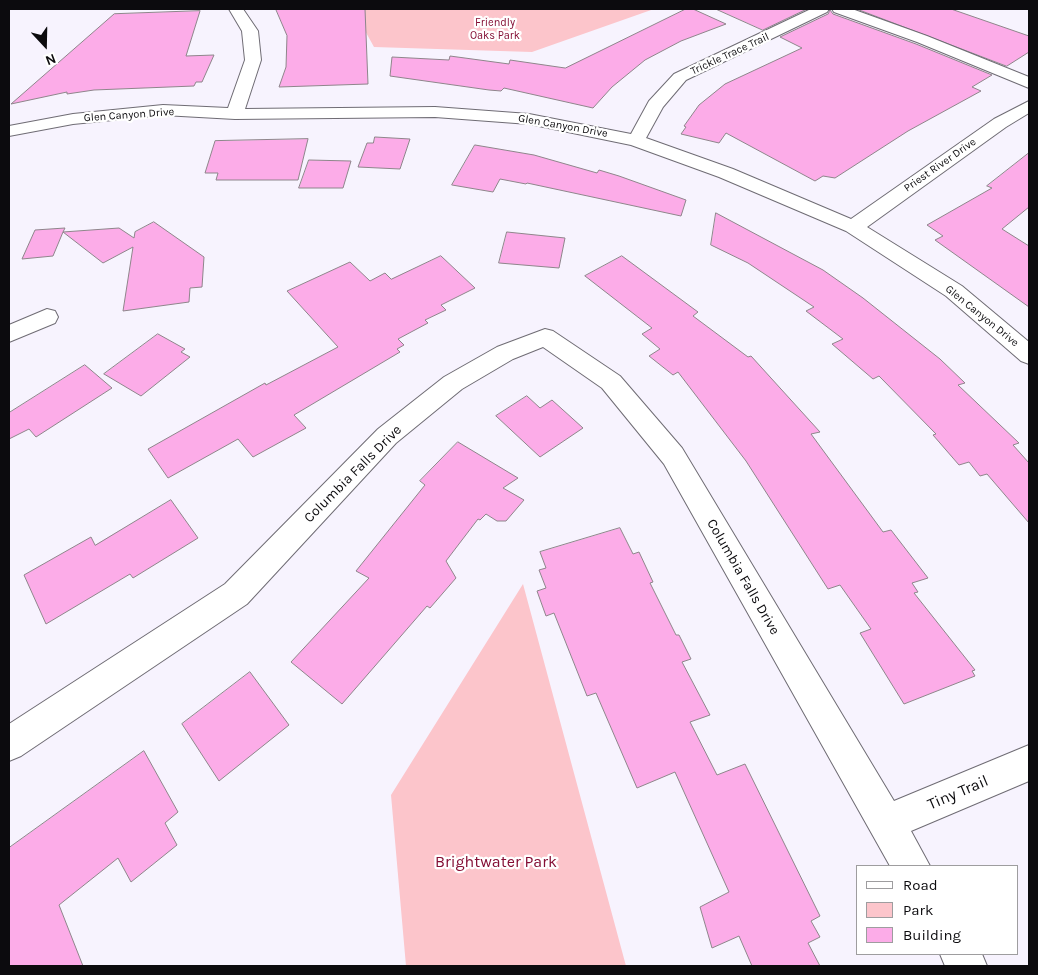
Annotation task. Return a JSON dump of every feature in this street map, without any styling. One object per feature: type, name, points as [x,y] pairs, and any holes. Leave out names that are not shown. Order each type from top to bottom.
[{"type":"street","points":[[235,114],[253,60],[250,31],[236,9]]},
{"type":"street","name":"Trickle Trace Trail","points":[[636,140],[655,105],[680,77],[822,9]]},
{"type":"street","points":[[839,9],[922,39],[1029,83]]},
{"type":"street","name":"Priest River Drive","points":[[853,227],[1000,123],[1029,106]]},
{"type":"street","name":"Glen Canyon Drive","points":[[9,132],[73,119],[163,110],[235,114],[435,112],[529,119],[636,140],[726,173],[853,227],[954,292],[1029,355]]},
{"type":"street","points":[[9,334],[47,317]]},
{"type":"street","name":"Columbia Falls Drive","points":[[12,733],[236,594],[387,436],[453,383],[505,352],[546,338],[611,382],[673,456],[910,865]]},
{"type":"street","name":"Tiny Trail","points":[[886,823],[1029,763]]},
{"type":"street","points":[[961,955],[967,966]]},
{"type":"green space","name":"Friendly Oaks Park","points":[[353,9],[654,9],[532,52],[374,47]]},
{"type":"green space","name":"Brightwater Park","points":[[523,584],[626,966],[406,966],[391,795]]},
{"type":"building","points":[[276,9],[365,9],[368,84],[279,87],[286,67],[287,36]]},
{"type":"building","points":[[686,9],[693,9],[726,24],[681,41],[645,60],[612,87],[593,108],[504,88],[501,91],[489,90],[390,76],[392,57],[449,60],[450,56],[509,64],[510,60],[565,68]]},
{"type":"building","points":[[716,9],[807,9],[763,30]]},
{"type":"building","points":[[857,9],[951,9],[1029,36],[1029,52],[1007,66]]},
{"type":"building","points":[[830,10],[833,14],[916,44],[992,75],[972,87],[981,91],[908,131],[835,178],[823,176],[815,181],[726,133],[719,143],[681,134],[686,127],[684,126],[699,105],[725,84],[802,48],[780,37],[828,14]]},
{"type":"building","points":[[200,11],[186,56],[214,55],[202,82],[196,82],[194,86],[94,90],[67,94],[67,92],[11,104],[114,14]]},
{"type":"building","points":[[375,137],[410,139],[400,169],[358,167],[367,143],[373,143]]},
{"type":"building","points":[[308,139],[298,180],[216,180],[218,173],[205,173],[215,141]]},
{"type":"building","points":[[475,145],[534,155],[597,173],[599,170],[686,200],[681,216],[500,179],[493,192],[452,185]]},
{"type":"building","points":[[1029,153],[1029,207],[1002,229],[1029,246],[1029,307],[935,240],[943,236],[927,225],[992,188],[987,186]]},
{"type":"building","points":[[309,160],[351,161],[343,188],[299,188]]},
{"type":"building","points":[[716,213],[823,270],[863,298],[940,359],[965,383],[958,385],[1019,443],[1013,445],[1029,463],[1029,523],[987,474],[980,476],[969,462],[959,465],[933,435],[936,434],[879,376],[873,379],[832,344],[843,339],[806,311],[814,307],[748,263],[711,245]]},
{"type":"building","points":[[154,222],[204,257],[202,287],[190,288],[189,302],[123,311],[133,247],[103,263],[63,232],[119,228],[134,238],[135,232]]},
{"type":"building","points":[[65,228],[53,256],[22,259],[35,230]]},
{"type":"building","points":[[507,232],[565,238],[559,268],[499,263]]},
{"type":"building","points":[[441,256],[475,288],[441,305],[446,310],[425,320],[428,323],[398,339],[404,345],[397,349],[400,352],[294,415],[306,428],[253,457],[238,439],[168,478],[148,449],[265,383],[266,385],[338,347],[287,291],[350,262],[370,281],[385,273],[391,279]]},
{"type":"building","points":[[622,256],[698,312],[693,316],[748,357],[751,356],[820,432],[811,434],[883,532],[891,530],[928,578],[912,583],[918,592],[914,593],[975,670],[972,671],[975,676],[904,704],[860,633],[871,629],[840,585],[828,589],[746,461],[678,372],[673,375],[649,356],[660,349],[642,334],[652,328],[585,276]]},
{"type":"building","points":[[158,334],[185,349],[181,352],[190,357],[141,396],[104,374]]},
{"type":"building","points":[[85,365],[112,388],[36,437],[29,429],[9,439],[9,413]]},
{"type":"building","points":[[527,396],[540,408],[552,400],[583,428],[540,457],[496,416]]},
{"type":"building","points":[[458,442],[518,478],[503,488],[524,500],[506,521],[497,521],[486,514],[480,520],[478,519],[446,561],[456,578],[430,608],[427,606],[342,704],[291,662],[369,578],[356,571],[425,485],[420,481]]},
{"type":"building","points":[[171,500],[198,538],[133,578],[130,574],[46,624],[24,575],[91,537],[95,545]]},
{"type":"building","points":[[620,528],[633,554],[639,552],[653,582],[650,583],[676,635],[679,635],[691,659],[682,662],[710,715],[690,722],[717,775],[745,764],[820,916],[811,921],[820,937],[808,943],[820,966],[752,966],[739,936],[712,948],[700,907],[729,892],[675,772],[637,788],[596,693],[587,696],[554,613],[546,616],[537,591],[546,588],[539,570],[546,568],[540,552]]},
{"type":"building","points":[[250,672],[289,725],[219,781],[182,724]]},
{"type":"building","points":[[144,751],[178,812],[165,823],[177,845],[131,882],[118,858],[59,905],[83,966],[9,966],[9,848]]}]
